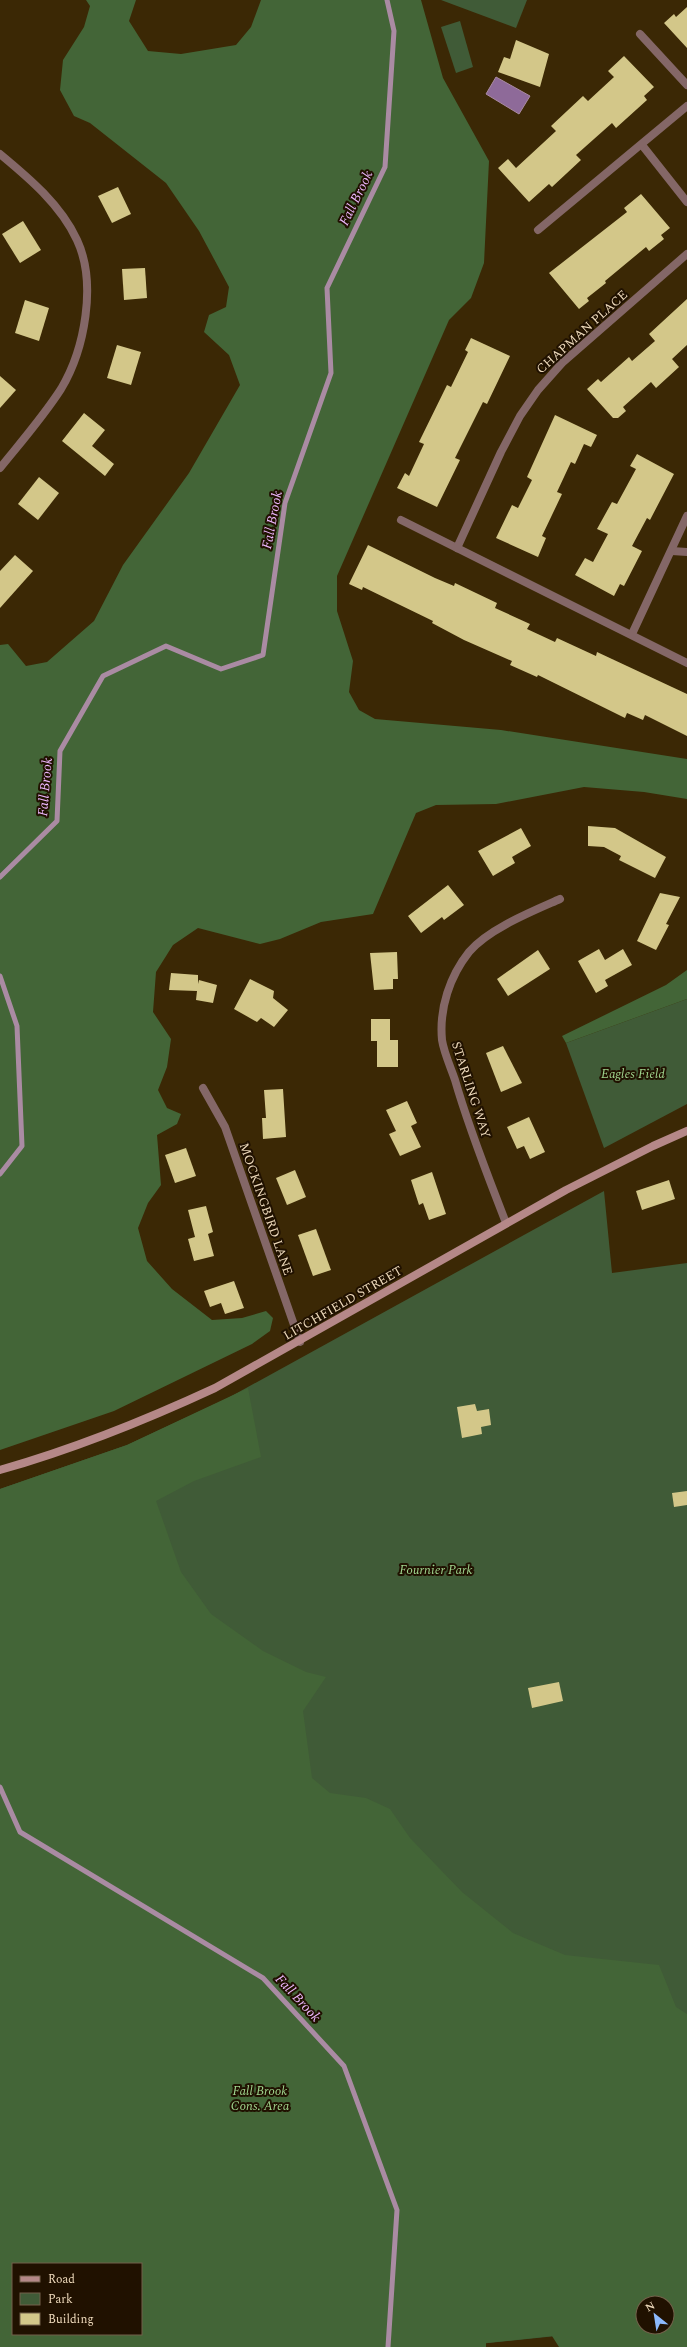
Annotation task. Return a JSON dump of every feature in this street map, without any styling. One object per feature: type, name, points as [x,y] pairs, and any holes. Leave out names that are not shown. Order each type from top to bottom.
[{"type":"main road","name":"LITCHFIELD STREET","points":[[0,1470],[74,1447],[181,1404],[300,1342],[506,1223],[584,1180],[687,1131]]},
{"type":"street","points":[[640,34],[687,85]]},
{"type":"street","points":[[538,230],[687,106]]},
{"type":"street","points":[[642,145],[687,202]]},
{"type":"street","points":[[0,154],[30,180],[57,208],[77,240],[86,277],[86,316],[78,353],[61,388],[40,419],[0,468]]},
{"type":"street","name":"CHAPMAN PLACE","points":[[457,548],[504,446],[529,401],[562,363],[687,254]]},
{"type":"street","points":[[632,634],[687,516]]},
{"type":"street","points":[[401,520],[591,616],[632,634],[687,663]]},
{"type":"street","points":[[672,551],[687,552]]},
{"type":"street","name":"STARLING WAY","points":[[506,1223],[463,1107],[442,1040],[443,1005],[453,976],[470,951],[494,932],[519,918],[560,899]]},
{"type":"street","name":"MOCKINGBIRD LANE","points":[[203,1088],[225,1127],[300,1342]]},
{"type":"green space","points":[[86,0],[136,0],[129,21],[148,51],[181,54],[236,45],[251,27],[261,0],[421,0],[443,78],[489,161],[484,263],[471,298],[449,320],[337,576],[337,611],[353,661],[349,692],[359,710],[375,719],[501,730],[687,759],[687,799],[644,792],[584,787],[496,804],[436,805],[416,813],[373,914],[321,922],[280,939],[260,944],[198,928],[173,945],[156,972],[153,1012],[171,1039],[167,1067],[158,1090],[167,1108],[181,1114],[177,1124],[157,1135],[161,1185],[148,1203],[138,1228],[147,1261],[172,1289],[212,1320],[242,1318],[266,1311],[273,1318],[270,1331],[252,1344],[114,1411],[0,1450],[0,645],[8,644],[26,666],[47,662],[94,621],[123,565],[189,473],[240,385],[229,355],[204,332],[209,315],[226,307],[229,287],[199,231],[166,183],[90,123],[74,116],[60,90],[63,60],[84,27],[90,6]]},
{"type":"green space","points":[[441,0],[527,0],[516,28]]},
{"type":"green space","points":[[460,21],[473,67],[456,73],[441,27]]},
{"type":"green space","points":[[687,970],[687,999],[566,1043],[562,1036],[666,985]]},
{"type":"green space","name":"Eagles Field","points":[[687,999],[687,1104],[604,1148],[566,1043]]},
{"type":"green space","name":"Fournier Park","points":[[604,1191],[612,1273],[687,1263],[687,2322],[675,2311],[675,2295],[635,2295],[635,2328],[450,2347],[142,2334],[142,2263],[0,1489],[127,1445],[228,1398]]},
{"type":"green space","name":"Fall Brook Cons. Area","points":[[248,1388],[261,1457],[194,1481],[156,1501],[181,1572],[211,1614],[263,1651],[306,1672],[326,1677],[303,1711],[312,1778],[330,1793],[366,1798],[390,1809],[410,1838],[462,1892],[513,1933],[565,1955],[659,1965],[676,2007],[687,2014],[687,2347],[559,2347],[552,2336],[486,2343],[486,2347],[0,2347],[0,1489],[127,1445]]},
{"type":"shaded area","points":[[496,77],[530,96],[519,114],[486,94]]},
{"type":"building","points":[[687,7],[687,48],[664,23],[674,14],[676,17]]},
{"type":"building","points":[[516,40],[549,54],[540,87],[498,72],[504,57],[510,59]]},
{"type":"building","points":[[624,56],[654,87],[644,96],[647,100],[616,128],[612,123],[576,155],[581,160],[552,187],[549,184],[529,202],[498,168],[508,159],[516,168],[556,131],[551,126],[583,96],[588,101],[614,77],[608,71]]},
{"type":"building","points":[[118,187],[131,214],[112,223],[98,196]]},
{"type":"building","points":[[641,194],[670,228],[661,235],[664,239],[649,251],[646,247],[605,281],[606,283],[587,298],[589,301],[579,309],[549,273],[627,212],[624,208]]},
{"type":"building","points":[[23,221],[41,250],[20,263],[2,234]]},
{"type":"building","points":[[145,268],[147,298],[124,300],[122,269]]},
{"type":"building","points":[[687,299],[687,345],[672,359],[679,367],[656,388],[651,382],[623,407],[626,411],[618,418],[613,418],[587,389],[598,379],[601,382],[629,357],[632,361],[655,341],[649,334]]},
{"type":"building","points":[[25,300],[49,308],[39,341],[15,333]]},
{"type":"building","points":[[471,338],[510,356],[487,404],[483,402],[455,458],[460,460],[437,507],[397,488],[405,473],[409,476],[424,444],[419,442],[447,385],[451,387],[468,352],[465,350]]},
{"type":"building","points":[[117,345],[141,352],[131,385],[107,378]]},
{"type":"building","points":[[0,376],[16,390],[0,408]]},
{"type":"building","points":[[84,413],[105,430],[92,446],[114,464],[105,476],[62,441]]},
{"type":"building","points":[[555,415],[597,435],[591,447],[584,444],[575,464],[571,462],[557,492],[562,494],[542,536],[546,538],[538,557],[496,538],[512,505],[518,508],[532,480],[527,477]]},
{"type":"building","points":[[637,454],[674,474],[650,520],[647,518],[632,546],[642,551],[624,586],[620,584],[614,596],[575,575],[585,558],[593,562],[608,534],[597,529],[612,502],[617,504],[636,469],[630,466]]},
{"type":"building","points":[[39,477],[59,493],[38,520],[18,504]]},
{"type":"building","points":[[368,545],[435,578],[454,586],[455,583],[497,603],[495,608],[530,624],[527,629],[555,642],[557,638],[596,656],[597,652],[687,694],[687,736],[645,715],[643,720],[627,713],[625,718],[538,675],[537,677],[510,665],[512,661],[464,640],[432,623],[433,621],[363,587],[362,590],[349,584]]},
{"type":"building","points":[[15,555],[33,571],[0,608],[0,571]]},
{"type":"building","points":[[588,826],[615,828],[666,857],[655,878],[619,860],[621,856],[604,847],[588,846]]},
{"type":"building","points":[[521,828],[531,846],[512,857],[515,863],[493,876],[478,851]]},
{"type":"building","points":[[448,885],[464,905],[444,920],[442,917],[421,933],[408,916]]},
{"type":"building","points":[[660,893],[680,897],[666,924],[669,925],[656,950],[637,941]]},
{"type":"building","points":[[599,949],[605,960],[623,949],[632,965],[605,980],[608,986],[596,993],[578,961]]},
{"type":"building","points":[[538,950],[550,969],[508,996],[497,979]]},
{"type":"building","points":[[397,952],[398,979],[393,979],[393,989],[374,990],[370,953]]},
{"type":"building","points":[[171,973],[198,975],[198,984],[199,980],[217,985],[213,1003],[196,1000],[197,991],[169,990]]},
{"type":"building","points":[[250,979],[274,991],[273,998],[288,1010],[274,1027],[261,1018],[257,1022],[234,1009]]},
{"type":"building","points":[[371,1019],[390,1019],[390,1040],[398,1040],[398,1067],[377,1067],[377,1041],[371,1041]]},
{"type":"building","points":[[503,1046],[522,1083],[501,1092],[486,1053]]},
{"type":"building","points":[[283,1089],[286,1137],[263,1139],[262,1118],[266,1118],[264,1090]]},
{"type":"building","points":[[407,1101],[417,1123],[411,1126],[421,1147],[400,1156],[389,1134],[396,1131],[386,1110]]},
{"type":"building","points":[[529,1117],[545,1152],[530,1159],[524,1146],[517,1149],[507,1127]]},
{"type":"building","points":[[186,1148],[196,1176],[175,1183],[165,1155]]},
{"type":"building","points":[[295,1170],[306,1197],[287,1205],[276,1178]]},
{"type":"building","points":[[432,1172],[446,1214],[429,1220],[423,1203],[419,1205],[411,1180]]},
{"type":"building","points":[[669,1180],[675,1199],[642,1210],[636,1191]]},
{"type":"building","points":[[206,1206],[213,1232],[208,1234],[214,1256],[194,1261],[188,1239],[195,1237],[188,1210]]},
{"type":"building","points":[[316,1229],[331,1270],[313,1276],[298,1235]]},
{"type":"building","points":[[234,1281],[244,1308],[225,1314],[221,1303],[210,1307],[204,1291]]},
{"type":"building","points":[[475,1404],[477,1411],[489,1409],[491,1425],[481,1427],[482,1434],[462,1438],[457,1407]]},
{"type":"building","points":[[687,1491],[687,1505],[674,1507],[672,1493]]},
{"type":"building","points":[[559,1682],[563,1701],[532,1708],[528,1688]]},
{"type":"waterway","name":"Fall Brook","points":[[0,877],[57,821],[60,751],[103,676],[166,646],[221,669],[263,655],[285,503],[331,373],[327,288],[385,167],[394,31],[387,0]]},
{"type":"waterway","name":"Fall Brook","points":[[0,976],[17,1026],[22,1146],[0,1174]]},
{"type":"waterway","name":"Fall Brook","points":[[0,1787],[20,1832],[263,1978],[344,2066],[397,2210],[388,2347]]}]
